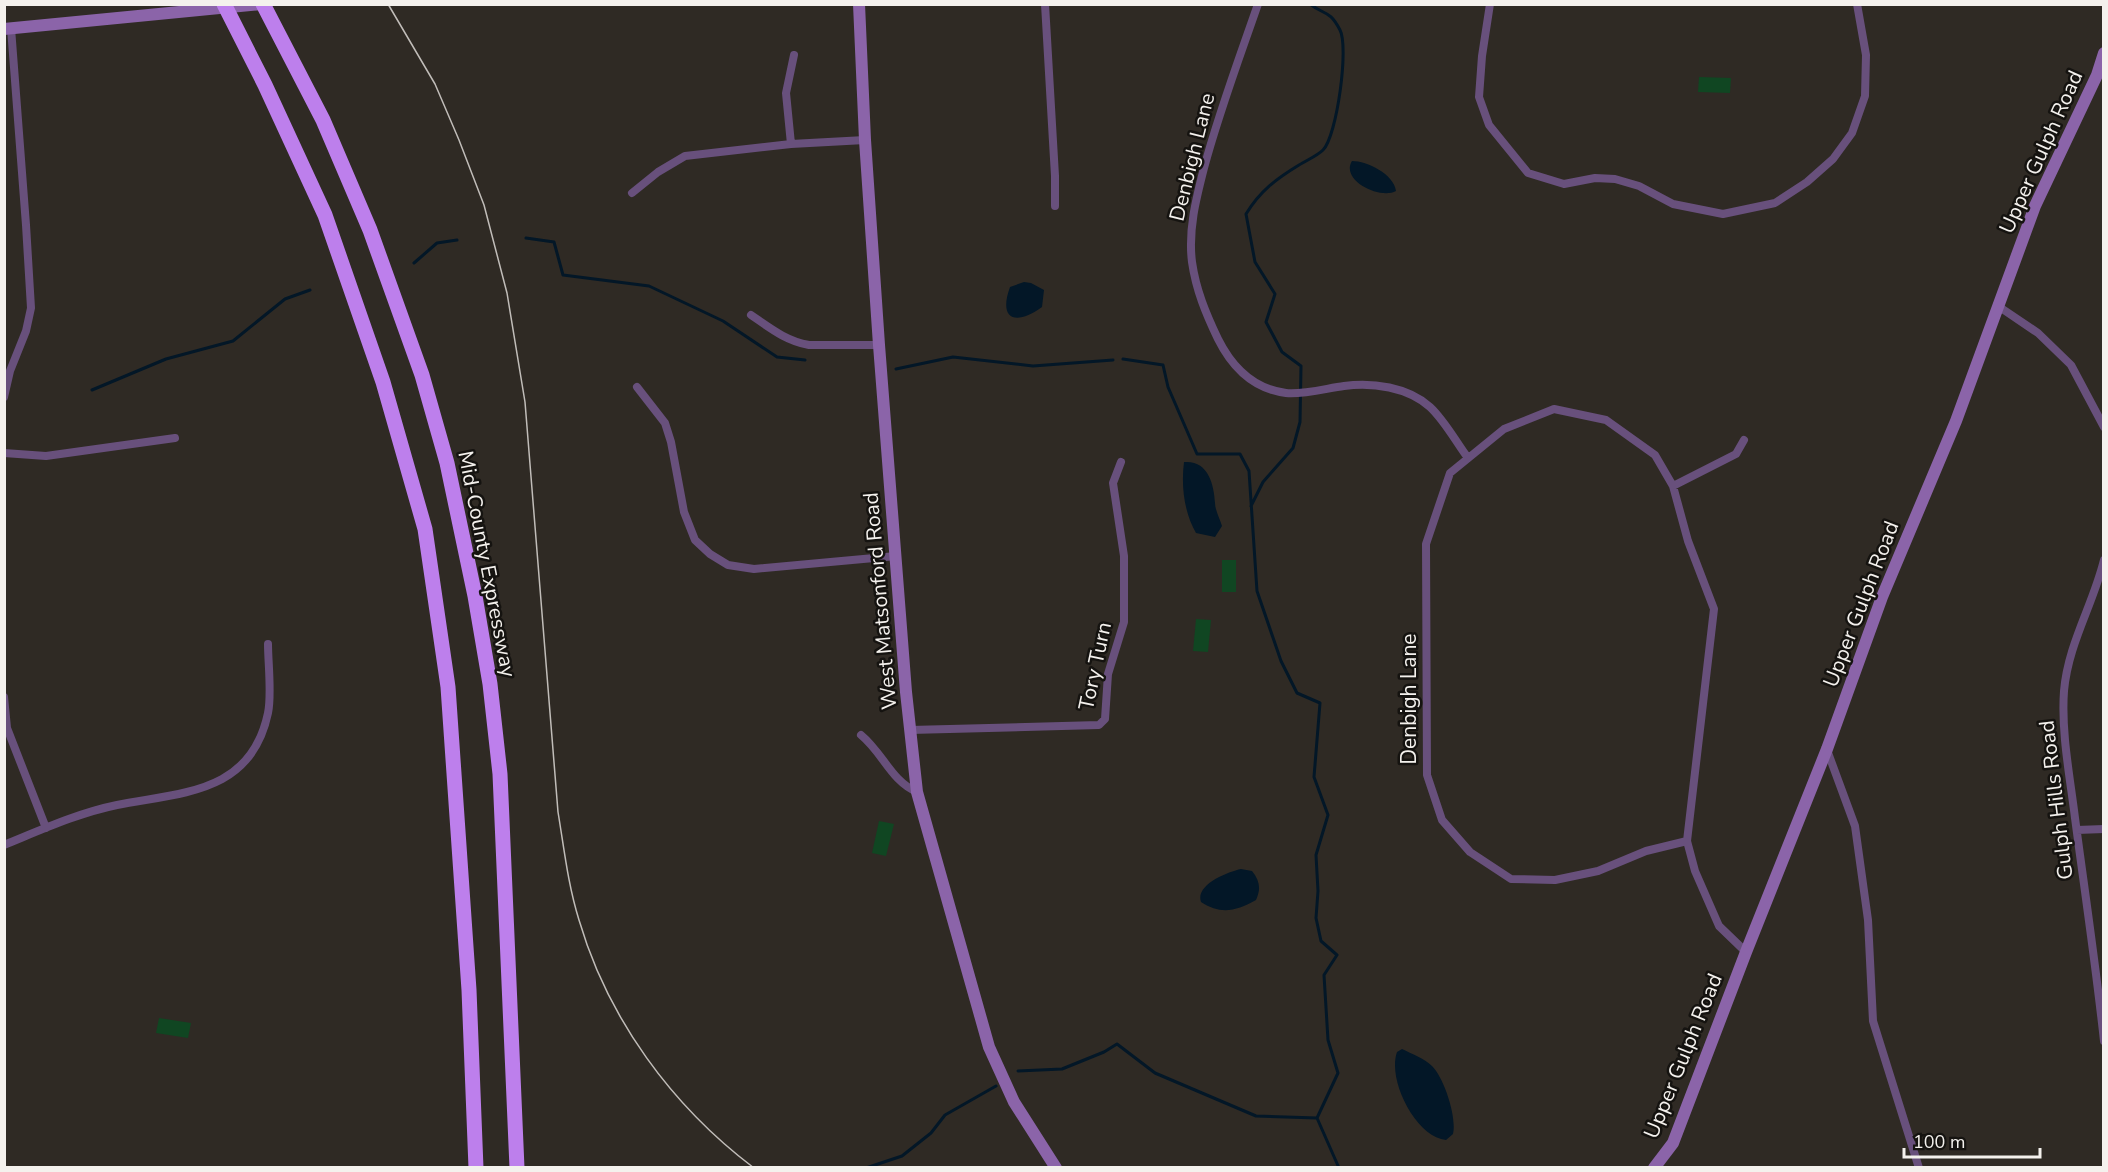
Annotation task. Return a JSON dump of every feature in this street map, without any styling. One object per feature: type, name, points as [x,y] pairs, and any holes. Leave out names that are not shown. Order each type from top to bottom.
[{"type":"highway","points":[[224,4],[265,85],[325,214],[383,382],[425,529],[447,687],[469,990],[476,1167]]},
{"type":"highway","name":"Mid-County Expressway","points":[[262,4],[323,120],[370,230],[422,375],[447,463],[475,596],[500,774],[517,1167]]},
{"type":"street","points":[[4,397],[10,370],[26,331],[31,308],[27,225],[8,28],[262,4]]},
{"type":"street","name":"West Matsonford Road","points":[[859,4],[865,140],[879,345],[917,792],[989,1047],[1014,1102],[1056,1167]]},
{"type":"street","points":[[1045,4],[1055,206]]},
{"type":"street","name":"Denbigh Lane","points":[[1258,4],[1218,116],[1192,217],[1192,260],[1198,293],[1227,356],[1240,373],[1267,389],[1287,394],[1361,384],[1385,386],[1412,396],[1430,407],[1468,458]]},
{"type":"street","points":[[1490,4],[1482,56],[1479,97],[1489,125],[1528,173],[1564,184],[1595,178],[1615,179],[1639,186],[1673,204],[1723,214],[1775,203],[1807,182],[1833,159],[1852,133],[1865,96],[1866,55],[1857,4]]},
{"type":"street","name":"Upper Gulph Road","points":[[1654,1167],[1673,1143],[1827,749],[1882,597],[1956,421],[2035,206],[2097,75],[2103,53]]},
{"type":"street","points":[[791,144],[786,93],[794,55]]},
{"type":"street","points":[[632,194],[658,172],[685,156],[791,144],[865,140]]},
{"type":"street","points":[[1998,306],[2038,333],[2071,365],[2103,427]]},
{"type":"street","points":[[751,315],[785,337],[799,343],[879,345]]},
{"type":"street","points":[[637,387],[665,423],[671,442],[684,512],[695,540],[710,554],[728,565],[754,568],[896,556]]},
{"type":"street","name":"Denbigh Lane","points":[[1687,841],[1646,851],[1598,871],[1555,880],[1511,879],[1470,852],[1442,820],[1427,775],[1426,544],[1450,472],[1504,429],[1554,409],[1606,420],[1655,455],[1673,486],[1688,541],[1714,609],[1687,841],[1695,871],[1719,926],[1746,952]]},
{"type":"street","points":[[4,453],[46,456],[174,438]]},
{"type":"street","points":[[1673,486],[1736,454],[1744,441]]},
{"type":"street","name":"Tory Turn","points":[[910,730],[1099,725],[1105,719],[1108,674],[1124,622],[1124,556],[1113,483],[1121,462]]},
{"type":"street","name":"Gulph Hills Road","points":[[2103,560],[2099,580],[2072,647],[2064,690],[2064,717],[2093,941],[2103,1041]]},
{"type":"street","points":[[4,845],[46,828],[114,806],[196,791],[220,781],[237,769],[252,751],[263,730],[269,711],[268,644]]},
{"type":"street","points":[[4,697],[7,728],[46,828]]},
{"type":"street","points":[[861,735],[879,753],[894,777],[905,787],[917,792]]},
{"type":"street","points":[[1827,749],[1855,826],[1868,920],[1873,1021],[1919,1167]]},
{"type":"street","points":[[2077,830],[2103,829]]},
{"type":"green space","points":[[1699,77],[1731,78],[1730,93],[1698,92]]},
{"type":"green space","points":[[1222,560],[1236,560],[1236,592],[1222,592]]},
{"type":"green space","points":[[1196,619],[1211,620],[1208,652],[1193,651]]},
{"type":"green space","points":[[879,821],[894,824],[886,856],[872,853]]},
{"type":"green space","points":[[159,1018],[191,1023],[188,1038],[156,1033]]},
{"type":"water","points":[[1352,161],[1365,163],[1385,174],[1396,191],[1381,193],[1363,186],[1352,175],[1350,168]]},
{"type":"water","points":[[1024,282],[1044,290],[1042,307],[1024,317],[1017,318],[1008,313],[1007,298],[1010,287]]},
{"type":"water","points":[[1184,462],[1199,465],[1211,481],[1222,526],[1215,537],[1196,533],[1192,525],[1184,499]]},
{"type":"water","points":[[1241,869],[1252,871],[1257,878],[1259,892],[1256,900],[1229,910],[1215,909],[1201,902],[1200,896],[1203,890],[1213,880]]},
{"type":"water","points":[[1402,1049],[1429,1063],[1441,1079],[1454,1127],[1453,1134],[1446,1140],[1435,1137],[1424,1129],[1406,1105],[1396,1077],[1395,1064],[1397,1052]]},
{"type":"waterway","points":[[1251,506],[1263,482],[1293,448],[1300,422],[1301,366],[1282,352],[1266,322],[1275,294],[1255,262],[1246,214],[1269,186],[1323,150],[1333,128],[1340,91],[1343,54],[1340,30],[1330,16],[1310,4]]},
{"type":"waterway","points":[[526,238],[554,242],[563,275],[649,286],[723,321],[777,357],[805,360]]},
{"type":"waterway","points":[[414,263],[437,243],[457,240]]},
{"type":"waterway","points":[[92,390],[166,359],[233,341],[285,299],[310,290]]},
{"type":"waterway","points":[[896,369],[953,357],[1033,366],[1113,360]]},
{"type":"waterway","points":[[1123,359],[1163,365],[1168,387],[1197,454],[1240,454],[1249,471],[1257,591],[1281,661],[1297,693],[1320,703],[1314,777],[1328,815],[1316,855],[1318,891],[1316,918],[1321,941],[1337,955],[1324,975],[1328,1040],[1338,1073],[1317,1118],[1339,1168]]},
{"type":"waterway","points":[[1018,1071],[1062,1069],[1104,1052],[1117,1044],[1155,1073],[1256,1116],[1317,1118]]},
{"type":"waterway","points":[[866,1168],[902,1156],[931,1133],[945,1115],[996,1086]]},
{"type":"tram line","points":[[388,4],[435,84],[459,140],[484,205],[507,293],[525,402],[558,812],[569,880],[579,920],[591,957],[607,992],[625,1026],[647,1058],[696,1117],[754,1168]]}]
